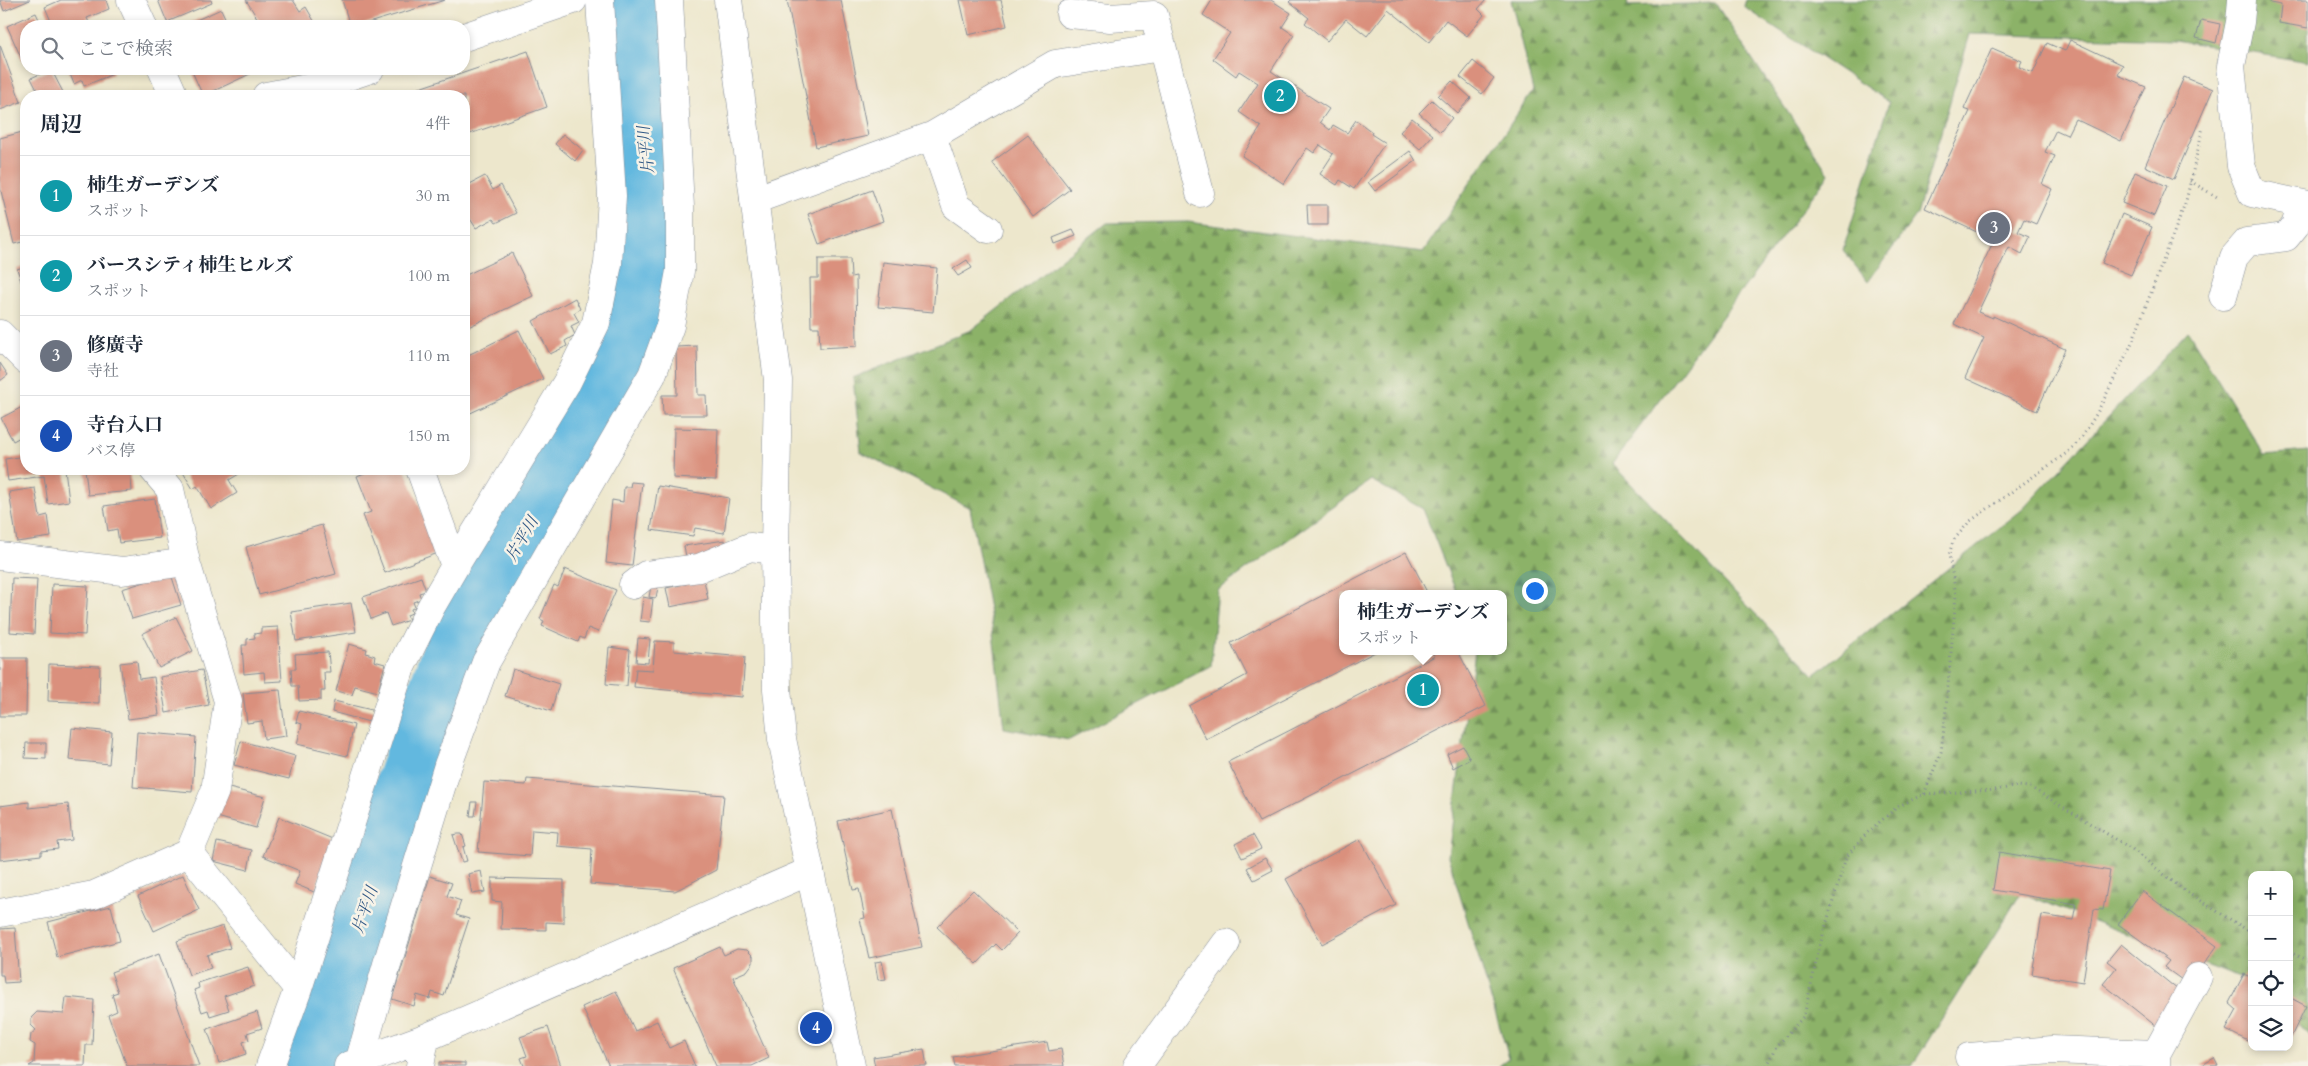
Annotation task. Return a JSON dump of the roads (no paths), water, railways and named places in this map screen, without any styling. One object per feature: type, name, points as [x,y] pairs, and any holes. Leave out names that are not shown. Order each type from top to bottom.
[{"type":"street","points":[[131,0],[140,20]]},
{"type":"street","points":[[470,35],[573,0]]},
{"type":"street","points":[[270,1066],[298,989],[401,668],[431,607],[566,382],[596,323],[608,264],[612,196],[600,0]]},
{"type":"street","points":[[355,1065],[448,765],[486,662],[652,375],[670,326],[680,271],[680,207],[669,0]]},
{"type":"street","points":[[728,0],[778,380],[775,550],[777,689],[782,739],[851,1066]]},
{"type":"street","points":[[2222,296],[2234,257],[2247,242],[2286,237],[2295,226],[2305,205],[2252,193],[2241,166],[2231,66],[2241,11]]},
{"type":"street","points":[[1070,14],[1110,18],[1154,15],[1200,193]]},
{"type":"street","points":[[754,200],[932,136],[1055,64],[1161,47]]},
{"type":"street","points":[[165,75],[171,90]]},
{"type":"street","points":[[297,90],[323,85],[352,75]]},
{"type":"street","points":[[932,136],[956,206],[988,230]]},
{"type":"street","points":[[0,334],[20,354]]},
{"type":"street","points":[[0,913],[94,895],[190,853],[215,791],[228,701],[186,562],[170,489],[157,475]]},
{"type":"street","points":[[422,475],[455,566]]},
{"type":"street","points":[[633,585],[646,575],[699,568],[750,547],[775,550]]},
{"type":"street","points":[[0,556],[122,571],[186,562]]},
{"type":"street","points":[[190,853],[298,989]]},
{"type":"street","points":[[355,1065],[425,1038],[810,872]]},
{"type":"street","points":[[1137,1066],[1226,943]]},
{"type":"street","points":[[1969,1057],[2052,1050],[2156,1060],[2198,977]]},
{"type":"street","points":[[420,1066],[425,1038]]},
{"type":"waterway","name":"片平川","points":[[310,1066],[455,655],[609,392],[648,282],[651,200],[639,84],[636,0]]},
{"type":"place","name":"バースシティ柿生ヒルズ","points":[[1280,96]]},
{"type":"place","name":"修廣寺","points":[[1994,228]]},
{"type":"place","name":"柿生ガーデンズ","points":[[1423,690]]},
{"type":"place","name":"寺台入口","points":[[816,1028]]}]
